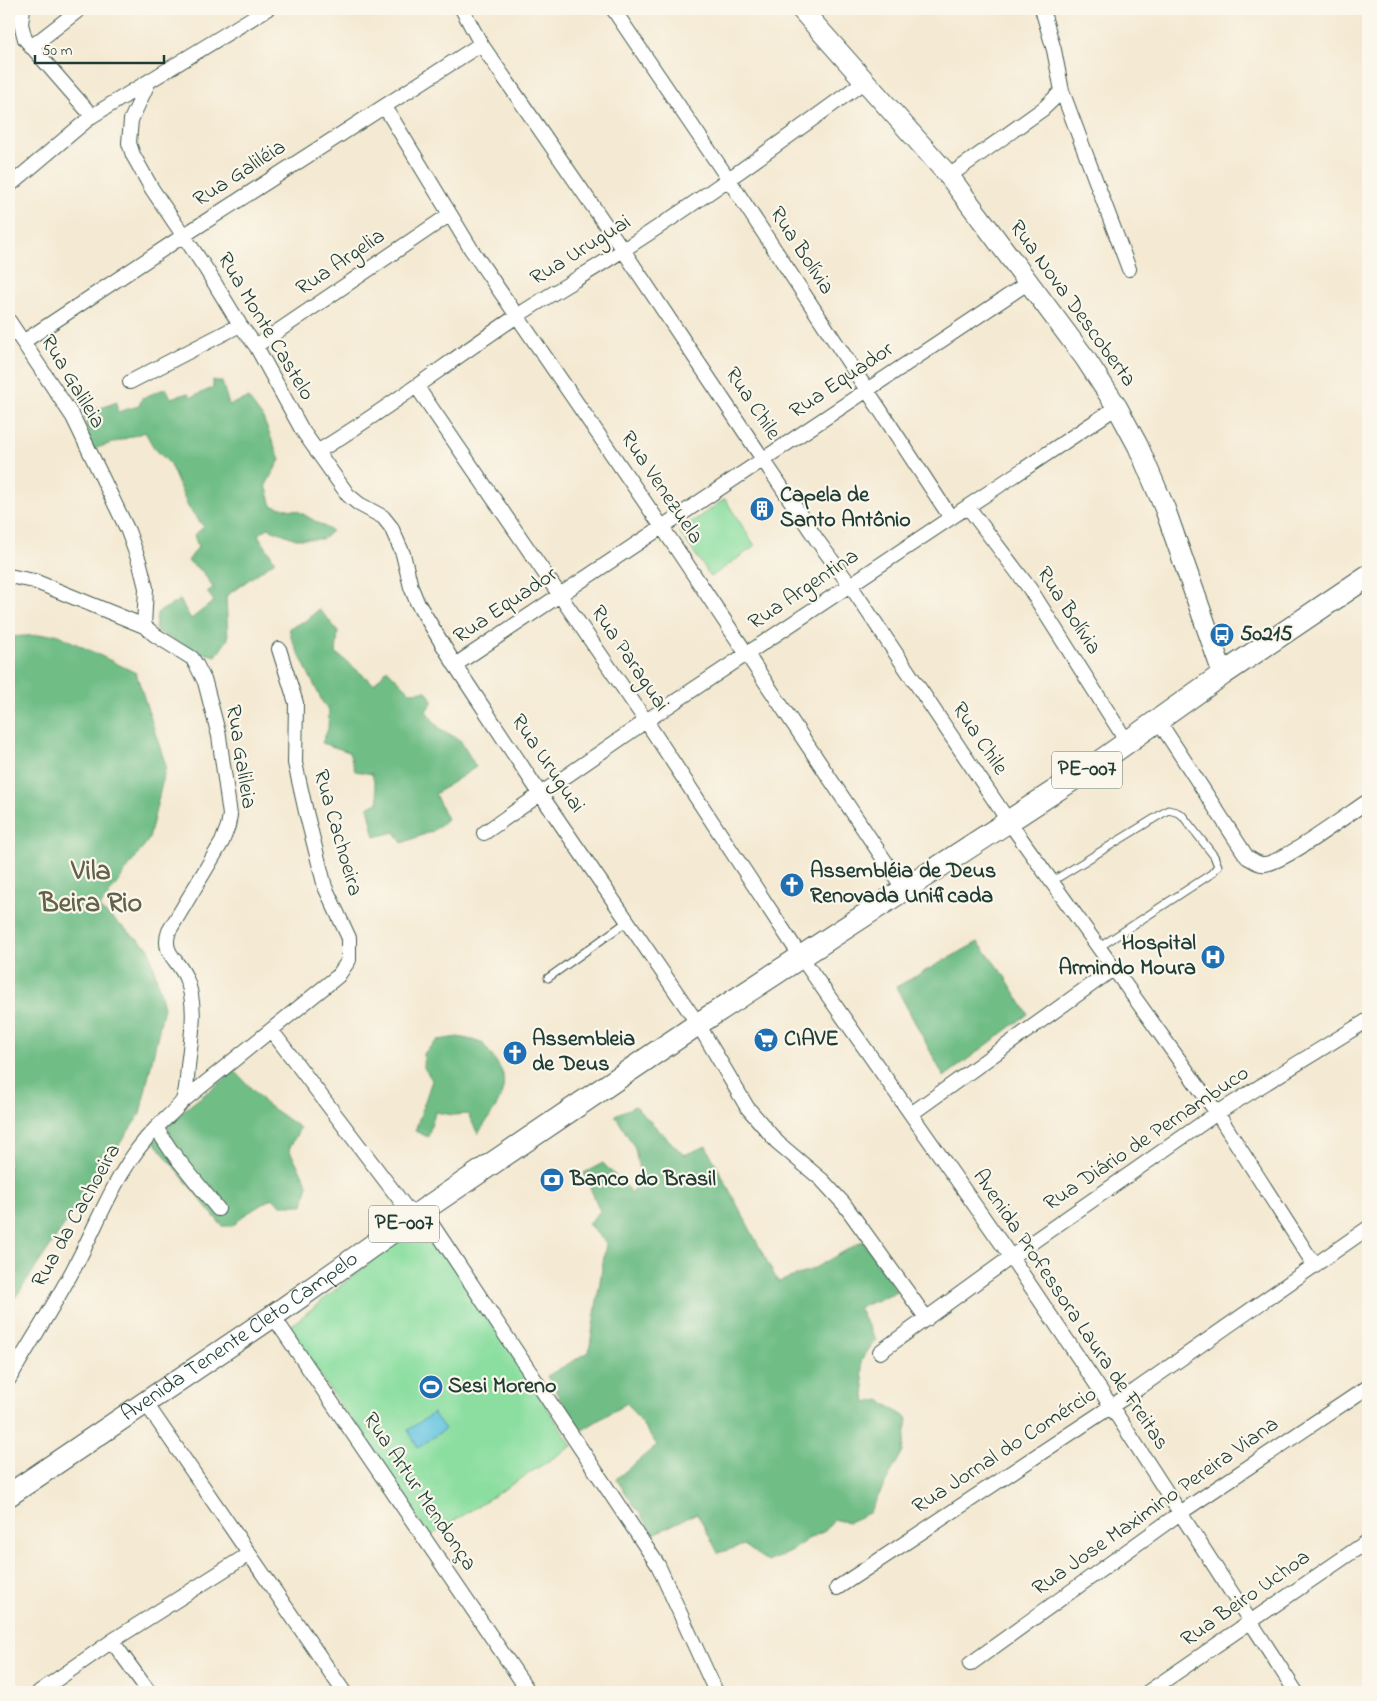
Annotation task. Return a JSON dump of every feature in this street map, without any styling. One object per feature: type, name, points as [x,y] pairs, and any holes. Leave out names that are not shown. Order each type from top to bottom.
[{"type":"main road","name":"Avenida Tenente Cleto Campelo","points":[[9,1495],[698,1024],[905,891],[1098,763],[1368,576]]},
{"type":"street","points":[[23,9],[21,24],[23,33],[31,47],[92,116]]},
{"type":"street","points":[[31,47],[80,9]]},
{"type":"street","points":[[9,186],[92,116],[267,9]]},
{"type":"street","name":"Rua Chile","points":[[462,9],[481,44],[623,250],[817,540],[850,585],[1009,822],[1216,1113],[1315,1266]]},
{"type":"street","name":"Rua Bolívia","points":[[613,9],[729,180],[951,518]]},
{"type":"street","name":"Rua Nova Descoberta","points":[[801,9],[949,176],[1085,358],[1117,407],[1138,446],[1165,508],[1224,674]]},
{"type":"street","points":[[1042,9],[1054,50],[1062,91],[1129,269]]},
{"type":"street","name":"Rua Galiléia","points":[[24,342],[481,44]]},
{"type":"street","name":"Rua Monte Castelo","points":[[149,81],[131,120],[129,143],[133,155],[240,325],[256,346],[302,430],[317,452],[348,495],[359,504],[382,517]]},
{"type":"street","name":"Rua Uruguai","points":[[317,452],[417,387],[517,316],[623,250],[729,180],[865,81]]},
{"type":"street","points":[[949,176],[1043,109],[1062,91]]},
{"type":"street","name":"Rua Venezuela","points":[[385,107],[423,167],[449,215],[662,527],[905,891]]},
{"type":"street","name":"Rua Argelia","points":[[256,346],[449,215]]},
{"type":"street","name":"Rua Equador","points":[[456,665],[1029,282]]},
{"type":"street","name":"Rua Galileia","points":[[9,321],[73,416],[128,531],[144,578],[146,600],[144,626],[192,658],[205,682],[219,736],[229,800],[230,815],[228,826],[222,842],[169,930],[166,940],[170,954],[187,979],[193,998],[194,1018],[183,1101]]},
{"type":"street","points":[[130,382],[240,325]]},
{"type":"street","name":"Rua Paraguai","points":[[417,387],[646,721],[801,957]]},
{"type":"street","name":"Rua Argentina","points":[[484,833],[646,721],[1117,407]]},
{"type":"street","name":"Rua Bolívia","points":[[968,506],[1030,589],[1127,742]]},
{"type":"street","name":"Rua Uruguai","points":[[382,517],[391,527],[403,554],[413,595],[456,665],[541,795],[698,1024],[747,1107],[777,1142],[822,1180],[844,1204],[926,1319]]},
{"type":"street","points":[[9,576],[34,581],[144,626]]},
{"type":"street","name":"Rua Cachoeira","points":[[183,1101],[338,976],[348,960],[349,938],[325,887],[295,763],[296,703],[279,649]]},
{"type":"street","points":[[1158,720],[1247,857],[1257,863],[1264,864],[1270,862],[1295,850],[1368,801]]},
{"type":"street","name":"Avenida Professora Laura de Freitas","points":[[801,957],[1011,1257],[1111,1406],[1296,1692]]},
{"type":"street","points":[[911,1114],[1113,969]]},
{"type":"street","name":"Rua Diário de Pernambuco","points":[[880,1352],[1216,1113],[1366,1026]]},
{"type":"street","points":[[271,1030],[418,1214],[654,1558],[716,1692]]},
{"type":"street","points":[[183,1101],[156,1128],[172,1152],[218,1209]]},
{"type":"street","name":"Rua da Cachoeira","points":[[9,1379],[73,1271],[128,1162],[143,1141],[156,1128]]},
{"type":"street","name":"Rua Jornal do Comércio","points":[[837,1588],[1111,1406],[1368,1228]]},
{"type":"street","name":"Rua Artur Mendonça","points":[[273,1316],[530,1692]]},
{"type":"street","name":"Rua Jose Maximino Pereira Viana","points":[[970,1664],[1180,1513],[1368,1387]]},
{"type":"street","points":[[145,1402],[344,1692]]},
{"type":"street","name":"Rua Beiro Uchoa","points":[[1148,1692],[1252,1622],[1368,1540]]},
{"type":"street","points":[[39,1692],[112,1641],[249,1554]]},
{"type":"street","points":[[112,1641],[149,1692]]},
{"type":"lane","points":[[1051,882],[1168,810],[1182,815],[1214,856],[1218,866],[1211,874],[1098,948]]},
{"type":"lane","points":[[548,978],[628,921]]},
{"type":"green space","points":[[213,380],[222,382],[229,405],[248,398],[263,418],[280,460],[266,485],[272,506],[298,511],[332,531],[323,539],[296,539],[268,528],[258,535],[275,561],[226,596],[228,639],[216,656],[194,651],[155,630],[157,613],[180,600],[191,619],[214,601],[207,592],[213,588],[203,572],[188,561],[198,547],[194,535],[204,527],[188,507],[170,464],[154,448],[145,432],[91,450],[84,414],[117,402],[117,412],[139,406],[142,398],[166,388],[171,398],[188,393],[191,397],[213,388]]},
{"type":"green space","points":[[725,499],[755,546],[711,577],[679,531]]},
{"type":"green space","points":[[319,609],[338,631],[336,653],[374,684],[387,669],[410,692],[426,691],[433,701],[426,711],[439,728],[460,740],[476,767],[435,794],[447,819],[433,831],[402,843],[395,832],[375,837],[368,807],[379,801],[372,774],[355,771],[349,752],[322,743],[328,729],[329,710],[323,703],[292,640],[289,628],[307,620]]},
{"type":"green space","points":[[56,634],[136,673],[166,766],[149,839],[99,908],[149,948],[164,1007],[140,1114],[9,1307],[9,637]]},
{"type":"green space","points":[[978,942],[1004,975],[1028,1014],[944,1077],[896,987]]},
{"type":"green space","points":[[458,1037],[482,1042],[497,1063],[502,1071],[504,1083],[500,1099],[478,1134],[468,1114],[453,1115],[435,1112],[428,1137],[415,1131],[432,1080],[423,1066],[424,1053],[438,1040]]},
{"type":"green space","points":[[235,1071],[266,1104],[300,1128],[289,1149],[308,1184],[303,1205],[281,1205],[272,1198],[243,1216],[233,1226],[222,1226],[154,1142],[175,1117]]},
{"type":"green space","points":[[635,1106],[684,1155],[706,1146],[778,1282],[809,1271],[863,1241],[897,1292],[858,1308],[876,1340],[861,1360],[866,1403],[880,1400],[908,1419],[903,1451],[869,1513],[849,1522],[834,1520],[825,1531],[806,1540],[792,1551],[768,1562],[744,1545],[718,1553],[697,1513],[654,1534],[616,1479],[657,1445],[627,1403],[579,1432],[547,1376],[589,1352],[606,1243],[588,1224],[600,1211],[584,1173],[603,1163],[632,1193],[639,1171],[635,1148],[615,1115]]},
{"type":"green space","name":"Sesi Moreno","points":[[424,1219],[572,1446],[429,1537],[288,1328]]},
{"type":"water","points":[[433,1413],[445,1429],[418,1448],[408,1430]]},
{"type":"place","name":"Capela de Santo Antônio","points":[[762,509]]},
{"type":"place","name":"50215","points":[[1222,635]]},
{"type":"place","name":"Assembléia de Deus Renovada Unificada","points":[[792,885]]},
{"type":"place","name":"Hospital Armindo Moura","points":[[1213,957]]},
{"type":"place","name":"CIAVE","points":[[766,1040]]},
{"type":"place","name":"Assembleia de Deus","points":[[515,1053]]},
{"type":"place","name":"Banco do Brasil","points":[[552,1180]]},
{"type":"place","name":"Sesi Moreno","points":[[431,1387]]},
{"type":"district","name":"Vila Beira Rio","points":[[91,888]]}]
